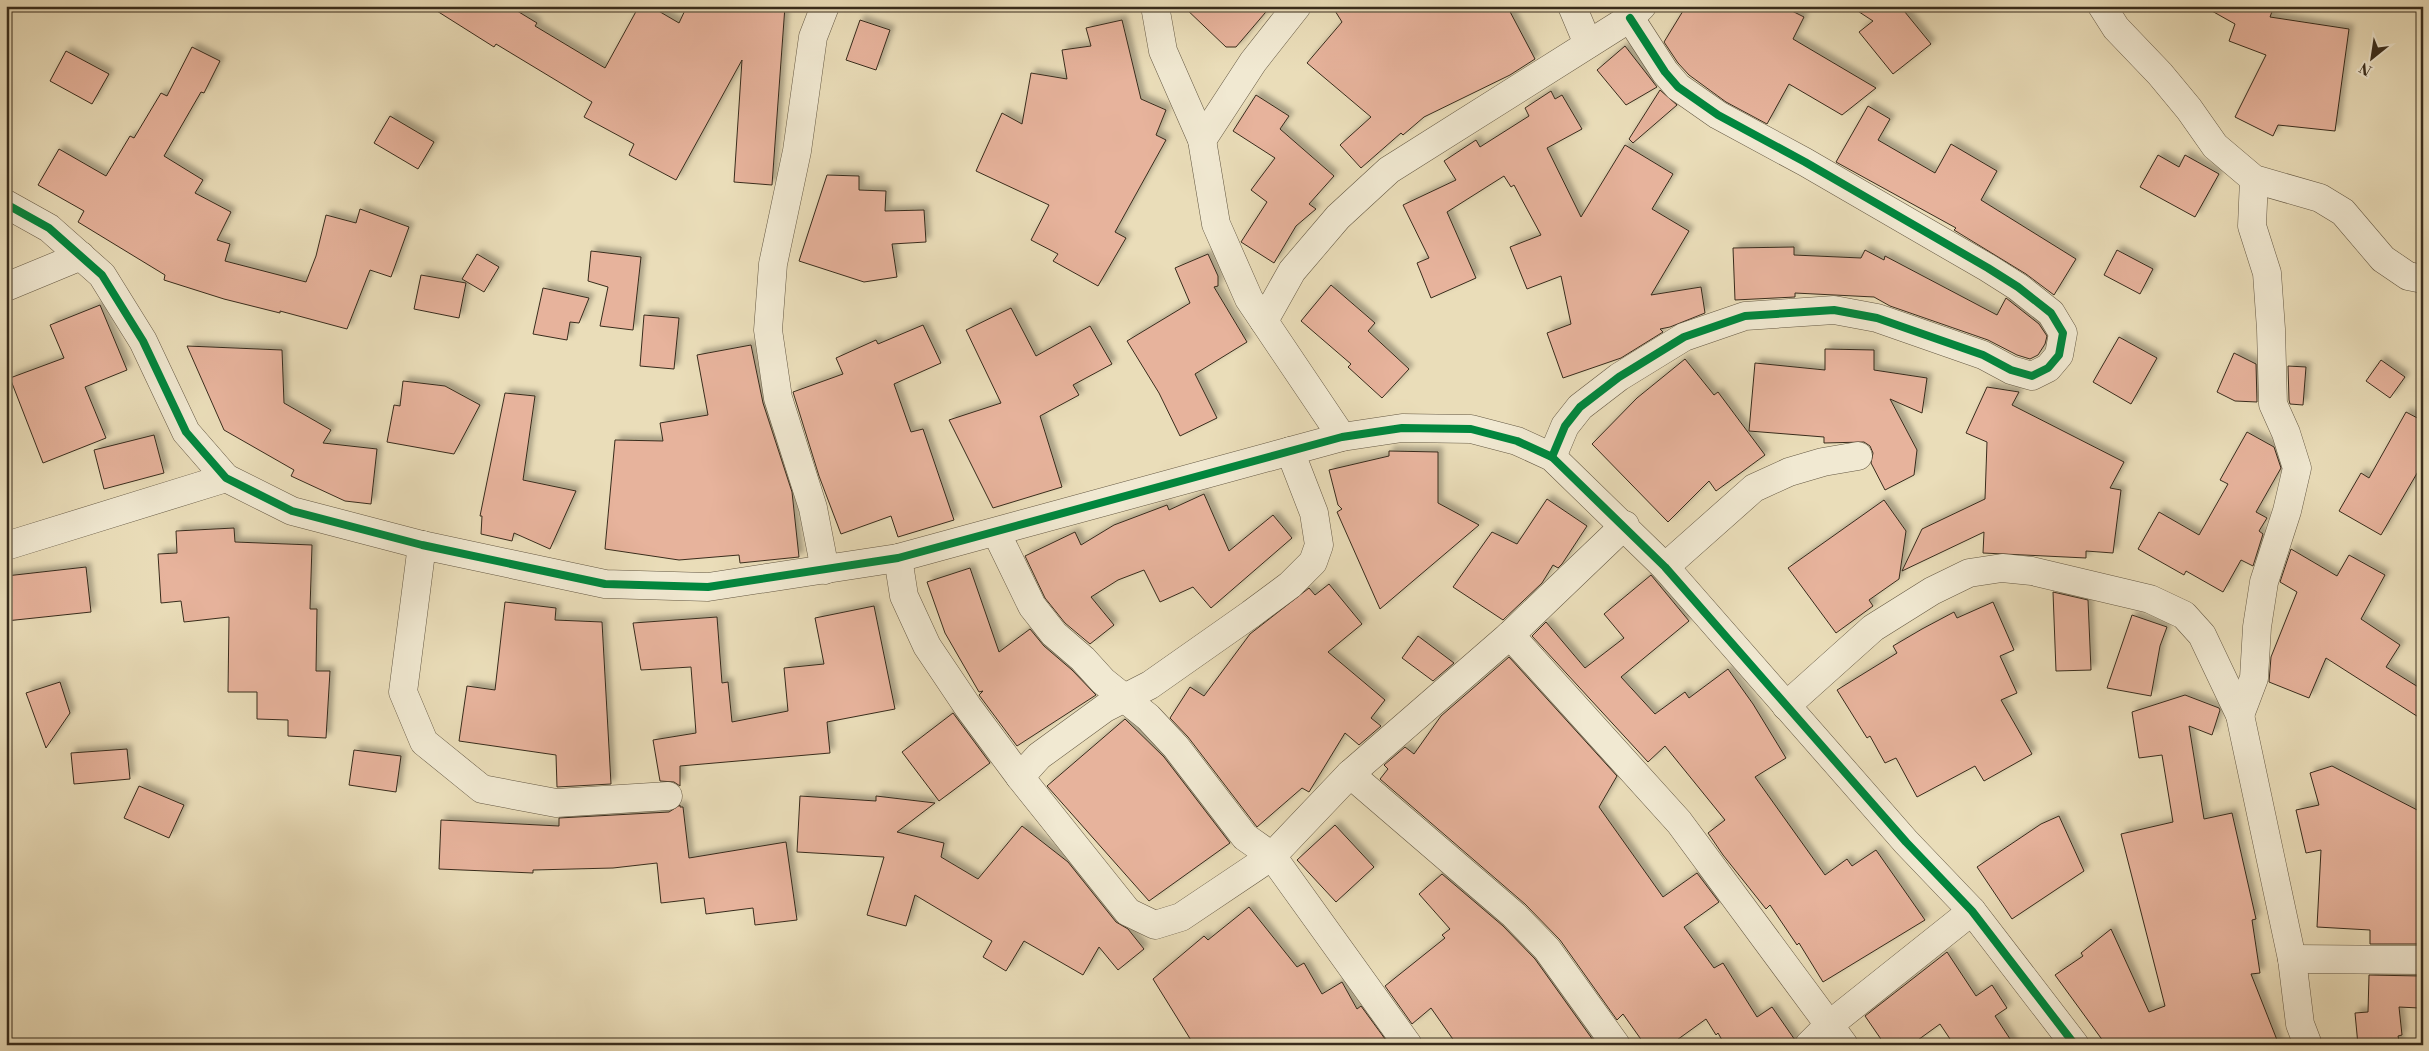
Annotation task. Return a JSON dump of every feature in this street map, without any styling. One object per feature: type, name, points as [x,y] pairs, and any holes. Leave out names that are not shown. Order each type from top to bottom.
[{"type":"street","points":[[825,6],[813,37],[797,151],[774,264],[768,330],[778,398],[813,508],[825,570]]},
{"type":"street","points":[[1154,6],[1163,51],[1202,140],[1216,224],[1249,299],[1342,437]]},
{"type":"street","points":[[1202,140],[1253,62],[1297,6]]},
{"type":"street","points":[[1572,6],[1588,44]]},
{"type":"street","points":[[2102,6],[2116,28],[2160,74],[2189,109],[2215,146],[2254,179],[2320,198],[2343,212],[2383,259],[2408,276],[2423,279]]},
{"type":"street","points":[[1264,321],[1292,271],[1338,217],[1389,170],[1636,12],[1665,72],[1678,87],[1718,116],[1805,162],[2018,286],[2051,313],[2063,334],[2059,355],[2048,368],[2032,376],[2011,370],[1983,355],[1877,318],[1834,310],[1745,316],[1684,338],[1619,377],[1580,407],[1566,426],[1552,457]]},
{"type":"street","points":[[2240,715],[2254,678],[2257,627],[2264,582],[2287,511],[2297,468],[2286,433],[2273,404],[2267,272],[2252,226],[2254,179]]},
{"type":"street","points":[[6,204],[49,228],[102,274],[143,341],[186,432],[226,478],[292,511],[422,545],[605,584],[708,588],[898,558],[1342,437],[1402,428],[1471,428],[1517,441],[1552,457],[1625,525],[1665,567],[1906,842],[1972,911],[2075,1045]]},
{"type":"street","points":[[6,287],[81,256]]},
{"type":"street","points":[[1020,777],[1039,756],[1105,708],[1150,685],[1251,614],[1290,585],[1313,562],[1319,545],[1314,513],[1290,451]]},
{"type":"street","points":[[1665,567],[1754,488],[1789,472],[1823,462],[1858,456]]},
{"type":"street","points":[[6,546],[226,478]]},
{"type":"street","points":[[898,558],[904,596],[927,646],[968,707],[1020,777],[1128,912],[1155,925],[1181,917],[1272,856],[1350,774],[1510,635],[1625,525]]},
{"type":"street","points":[[996,532],[1032,606],[1054,634],[1083,659],[1103,681],[1148,717],[1176,747],[1245,837],[1272,856],[1408,1045]]},
{"type":"street","points":[[422,545],[403,692],[424,742],[482,789],[556,803],[668,796]]},
{"type":"street","points":[[1786,706],[1873,628],[1932,591],[1969,573],[2002,568],[2032,571],[2150,599],[2184,615],[2202,635],[2240,715],[2292,959],[2300,1024],[2308,1045]]},
{"type":"street","points":[[1510,635],[1679,822],[1836,1035]]},
{"type":"street","points":[[1350,774],[1514,915],[1547,949],[1616,1045]]},
{"type":"street","points":[[1809,1045],[1836,1035],[1972,911]]},
{"type":"street","points":[[2292,959],[2423,960]]},
{"type":"building","points":[[429,6],[509,6],[537,23],[535,26],[605,68],[639,6],[650,6],[679,23],[687,6],[785,6],[772,185],[734,182],[742,60],[676,180],[629,155],[634,144],[584,117],[592,102],[496,44],[494,47]]},
{"type":"building","points":[[1183,6],[1271,6],[1236,47],[1226,47]]},
{"type":"building","points":[[1332,6],[1507,6],[1535,59],[1510,75],[1424,117],[1403,135],[1401,133],[1361,168],[1340,145],[1371,117],[1307,63],[1342,22]]},
{"type":"building","points":[[1686,6],[1782,6],[1804,17],[1793,39],[1876,88],[1842,115],[1789,84],[1767,124],[1726,102],[1689,75],[1678,63],[1664,42]]},
{"type":"building","points":[[1850,6],[1900,6],[1931,44],[1893,74],[1859,32],[1873,21]]},
{"type":"building","points":[[2203,6],[2274,6],[2270,17],[2349,29],[2335,131],[2278,125],[2273,136],[2235,117],[2266,55],[2229,41],[2235,24]]},
{"type":"building","points":[[860,20],[890,30],[876,70],[846,60]]},
{"type":"building","points":[[1122,20],[1141,99],[1166,110],[1156,135],[1166,140],[1115,232],[1126,238],[1098,286],[1053,261],[1058,254],[1031,240],[1049,205],[976,171],[1002,113],[1022,124],[1031,73],[1067,79],[1062,50],[1091,46],[1086,28]]},
{"type":"building","points":[[1625,46],[1657,87],[1626,105],[1597,70]]},
{"type":"building","points":[[192,47],[220,61],[204,93],[201,92],[164,156],[203,180],[195,193],[231,212],[217,240],[230,244],[225,261],[306,282],[316,256],[326,215],[356,223],[360,209],[409,227],[391,277],[370,270],[347,329],[280,311],[280,313],[224,299],[164,280],[165,275],[78,222],[84,211],[38,185],[59,149],[106,176],[130,136],[134,138],[161,93],[167,96]]},
{"type":"building","points":[[66,51],[109,74],[92,104],[50,81]]},
{"type":"building","points":[[1660,90],[1677,105],[1633,143],[1629,139]]},
{"type":"building","points":[[1551,91],[1555,99],[1562,95],[1582,129],[1547,148],[1581,217],[1625,145],[1673,174],[1652,209],[1689,231],[1651,295],[1701,287],[1705,313],[1660,329],[1663,332],[1621,358],[1563,378],[1547,333],[1571,324],[1561,276],[1527,289],[1510,247],[1541,235],[1514,185],[1511,187],[1504,176],[1447,212],[1476,278],[1431,298],[1417,263],[1429,258],[1403,205],[1456,180],[1444,161],[1476,140],[1480,147],[1529,116],[1525,108]]},
{"type":"building","points":[[1256,95],[1289,116],[1280,129],[1334,176],[1309,204],[1316,209],[1296,226],[1274,263],[1241,242],[1267,202],[1251,190],[1275,158],[1233,131]]},
{"type":"building","points":[[1868,106],[1890,119],[1878,140],[1935,173],[1951,144],[1997,171],[1981,200],[2076,259],[2054,295],[2026,274],[1954,230],[1956,228],[1836,162]]},
{"type":"building","points":[[390,116],[434,142],[418,169],[374,143]]},
{"type":"building","points":[[2158,155],[2179,167],[2185,155],[2219,174],[2195,217],[2140,187]]},
{"type":"building","points":[[827,175],[859,176],[859,190],[886,191],[885,211],[924,210],[926,242],[892,244],[897,277],[864,282],[799,261]]},
{"type":"building","points":[[1794,247],[1794,255],[1861,258],[1865,250],[1884,260],[1885,256],[1997,315],[2006,298],[2039,324],[2047,336],[2045,344],[2038,355],[2030,359],[2017,355],[1988,340],[1890,306],[1874,297],[1795,293],[1795,297],[1735,300],[1733,248]]},
{"type":"building","points":[[2117,250],[2153,269],[2140,294],[2104,275]]},
{"type":"building","points":[[591,251],[641,257],[633,330],[600,326],[608,287],[588,281]]},
{"type":"building","points":[[477,254],[499,267],[484,292],[462,279]]},
{"type":"building","points":[[1208,254],[1218,276],[1218,286],[1214,287],[1247,342],[1195,374],[1217,418],[1180,436],[1159,393],[1127,341],[1190,303],[1175,268]]},
{"type":"building","points":[[421,275],[466,283],[459,318],[414,309]]},
{"type":"building","points":[[1331,285],[1375,323],[1368,331],[1409,369],[1382,398],[1348,367],[1351,364],[1301,321]]},
{"type":"building","points":[[543,288],[589,298],[579,323],[570,322],[567,340],[533,334]]},
{"type":"building","points":[[100,305],[127,370],[85,387],[106,438],[43,463],[10,378],[64,358],[50,325]]},
{"type":"building","points":[[1011,308],[1036,356],[1090,326],[1112,364],[1073,385],[1079,395],[1040,416],[1062,487],[993,508],[949,420],[1001,403],[966,330]]},
{"type":"building","points":[[644,315],[679,318],[674,369],[640,366]]},
{"type":"building","points":[[923,325],[941,363],[894,384],[911,432],[923,429],[954,520],[898,537],[891,516],[841,534],[819,476],[793,392],[843,374],[836,358],[876,340],[878,344]]},
{"type":"building","points":[[2119,337],[2157,358],[2131,404],[2093,382]]},
{"type":"building","points":[[751,345],[763,403],[792,492],[799,557],[740,563],[739,555],[679,560],[605,549],[615,440],[663,441],[660,423],[708,415],[697,355]]},
{"type":"building","points":[[187,346],[282,350],[284,403],[331,430],[323,443],[377,449],[371,504],[345,501],[291,476],[294,470],[224,430]]},
{"type":"building","points":[[1825,349],[1874,350],[1874,370],[1927,378],[1922,413],[1890,399],[1917,450],[1914,475],[1885,490],[1871,463],[1873,453],[1870,446],[1864,442],[1824,443],[1824,437],[1749,431],[1755,363],[1825,370]]},
{"type":"building","points":[[2234,353],[2256,364],[2257,402],[2235,401],[2217,392]]},
{"type":"building","points":[[1685,359],[1714,395],[1718,392],[1765,455],[1716,491],[1709,481],[1668,522],[1592,444],[1637,398]]},
{"type":"building","points":[[2381,360],[2405,377],[2390,398],[2366,381]]},
{"type":"building","points":[[2288,366],[2306,367],[2303,405],[2290,404]]},
{"type":"building","points":[[403,381],[445,386],[480,405],[454,454],[387,442],[394,405],[400,406]]},
{"type":"building","points":[[1987,387],[2019,392],[2012,405],[2124,462],[2110,488],[2121,490],[2113,553],[2086,551],[2086,558],[1983,553],[1984,532],[1902,571],[1922,529],[1985,499],[1987,442],[1966,433]]},
{"type":"building","points":[[505,393],[535,396],[523,480],[576,491],[550,549],[514,533],[512,541],[481,534],[482,516],[480,516]]},
{"type":"building","points":[[2406,412],[2423,421],[2423,463],[2381,535],[2339,511],[2361,473],[2369,478]]},
{"type":"building","points":[[2247,432],[2274,447],[2281,468],[2256,512],[2267,518],[2259,531],[2263,534],[2253,566],[2241,560],[2223,592],[2186,571],[2184,575],[2138,549],[2159,512],[2199,535],[2228,484],[2220,480]]},
{"type":"building","points":[[154,435],[164,473],[104,489],[94,450]]},
{"type":"building","points":[[1389,451],[1438,452],[1438,503],[1479,525],[1380,609],[1337,512],[1342,509],[1338,505],[1329,470],[1389,456]]},
{"type":"building","points":[[1204,494],[1229,551],[1273,515],[1292,538],[1211,608],[1193,587],[1160,602],[1144,570],[1118,580],[1091,597],[1114,625],[1090,644],[1065,623],[1045,598],[1025,556],[1075,532],[1081,545],[1114,525],[1167,505],[1169,510]]},
{"type":"building","points":[[1547,499],[1587,526],[1562,564],[1558,568],[1553,565],[1542,583],[1503,620],[1453,587],[1492,532],[1517,544]]},
{"type":"building","points":[[1884,500],[1906,531],[1899,579],[1869,600],[1873,606],[1836,633],[1788,568]]},
{"type":"building","points":[[234,528],[235,542],[312,545],[310,609],[317,609],[316,671],[330,671],[326,738],[288,736],[288,720],[257,719],[257,692],[228,692],[229,617],[184,622],[181,601],[161,603],[158,554],[177,553],[176,531]]},
{"type":"building","points":[[2291,549],[2337,576],[2349,555],[2385,575],[2361,619],[2400,645],[2386,667],[2423,690],[2423,720],[2326,658],[2309,698],[2269,682],[2271,657],[2297,592],[2280,582]]},
{"type":"building","points":[[86,567],[91,612],[6,621],[6,576]]},
{"type":"building","points":[[970,568],[999,652],[1030,629],[1044,646],[1072,670],[1096,695],[1017,746],[979,695],[983,691],[979,692],[945,633],[927,582]]},
{"type":"building","points":[[1651,575],[1689,621],[1621,677],[1655,714],[1685,692],[1689,698],[1728,669],[1753,704],[1786,758],[1755,777],[1825,875],[1847,859],[1852,866],[1876,850],[1925,920],[1823,982],[1799,943],[1797,945],[1770,905],[1766,909],[1708,833],[1725,820],[1665,746],[1648,762],[1532,636],[1546,622],[1585,668],[1624,638],[1604,614]]},
{"type":"building","points":[[1329,584],[1362,624],[1328,652],[1385,700],[1371,718],[1381,726],[1359,745],[1345,733],[1309,792],[1302,788],[1257,827],[1188,737],[1170,718],[1190,687],[1204,696],[1250,634],[1309,588],[1315,595]]},
{"type":"building","points":[[2053,592],[2088,600],[2091,670],[2056,671]]},
{"type":"building","points":[[505,602],[556,608],[555,620],[602,622],[611,784],[557,787],[556,755],[459,741],[467,686],[495,690]]},
{"type":"building","points":[[1993,602],[2014,650],[2000,656],[2017,693],[2001,700],[2032,754],[1984,781],[1975,766],[1917,797],[1896,758],[1885,763],[1870,736],[1867,738],[1837,690],[1897,653],[1893,646],[1922,629],[1954,612],[1957,618]]},
{"type":"building","points":[[874,606],[895,709],[827,722],[830,753],[680,766],[680,786],[674,782],[660,781],[653,740],[696,733],[691,667],[641,670],[633,623],[717,617],[722,683],[728,682],[732,722],[788,711],[784,668],[824,664],[815,618]]},
{"type":"building","points":[[2132,615],[2167,627],[2160,646],[2151,696],[2107,688]]},
{"type":"building","points":[[1418,636],[1454,663],[1433,681],[1402,658]]},
{"type":"building","points":[[1509,657],[1617,776],[1599,807],[1663,897],[1697,873],[1719,902],[1684,927],[1714,968],[1723,963],[1757,1017],[1772,1007],[1795,1040],[1794,1045],[1716,1045],[1722,1040],[1718,1033],[1716,1035],[1706,1019],[1670,1045],[1645,1045],[1623,1014],[1617,1020],[1560,940],[1525,904],[1380,779],[1388,769],[1384,765],[1405,747],[1414,754],[1441,716]]},
{"type":"building","points":[[60,682],[70,713],[46,748],[26,693]]},
{"type":"building","points":[[2185,695],[2220,710],[2212,735],[2189,726],[2204,819],[2232,813],[2256,919],[2252,920],[2260,973],[2251,974],[2279,1045],[2106,1045],[2055,975],[2083,956],[2081,953],[2111,929],[2149,1012],[2165,1006],[2121,834],[2173,822],[2162,755],[2139,758],[2132,712]]},
{"type":"building","points":[[953,713],[990,763],[939,801],[902,752]]},
{"type":"building","points":[[1125,719],[1164,757],[1230,843],[1149,901],[1047,786]]},
{"type":"building","points":[[127,749],[130,779],[74,784],[71,753]]},
{"type":"building","points":[[354,750],[401,756],[396,792],[349,785]]},
{"type":"building","points":[[2332,766],[2423,813],[2421,944],[2370,944],[2370,930],[2317,927],[2321,850],[2306,853],[2296,810],[2319,805],[2310,773]]},
{"type":"building","points":[[139,786],[184,805],[169,838],[124,818]]},
{"type":"building","points":[[800,796],[876,801],[876,796],[935,803],[897,832],[944,843],[941,857],[978,879],[1022,826],[1068,862],[1116,922],[1128,929],[1144,949],[1118,970],[1099,947],[1083,975],[1024,941],[1006,971],[983,957],[992,941],[915,895],[906,926],[867,915],[884,857],[797,852]]},
{"type":"building","points":[[680,805],[680,807],[683,807],[689,858],[786,842],[797,920],[755,925],[753,908],[706,914],[704,898],[661,903],[657,863],[613,868],[533,870],[533,873],[439,869],[441,820],[559,826],[559,818],[669,812]]},
{"type":"building","points":[[2059,816],[2084,871],[2012,919],[1977,867],[2041,824]]},
{"type":"building","points":[[1335,825],[1374,867],[1336,902],[1297,860]]},
{"type":"building","points":[[1442,874],[1503,926],[1535,959],[1593,1040],[1587,1045],[1457,1045],[1431,1008],[1412,1024],[1385,986],[1445,938],[1442,935],[1450,929],[1419,894]]},
{"type":"building","points":[[1249,907],[1297,967],[1304,963],[1322,994],[1342,982],[1357,1009],[1361,1006],[1388,1043],[1194,1045],[1153,979],[1204,936],[1208,940]]},
{"type":"building","points":[[1947,952],[1976,996],[1992,985],[2007,1008],[1995,1016],[2014,1045],[1954,1045],[1940,1024],[1911,1045],[1885,1045],[1865,1016]]},
{"type":"building","points":[[2369,975],[2420,976],[2419,1008],[2399,1007],[2402,1035],[2398,1036],[2400,1045],[2358,1045],[2355,1013],[2368,1012]]},
{"type":"cycle path","points":[[1552,457],[1565,426],[1580,407],[1619,377],[1684,337],[1745,316],[1834,310],[1877,318],[1983,355],[2011,370],[2032,376],[2048,368],[2059,355],[2063,333],[2051,313],[2018,287],[1805,162],[1718,115],[1678,87],[1665,72],[1630,18]]},
{"type":"cycle path","points":[[6,204],[49,228],[102,275],[143,341],[186,432],[226,478],[292,511],[422,545],[605,584],[708,587],[898,558],[1342,437],[1402,428],[1471,429],[1517,441],[1552,457],[1665,567],[1906,842],[1972,911],[2075,1045]]}]
